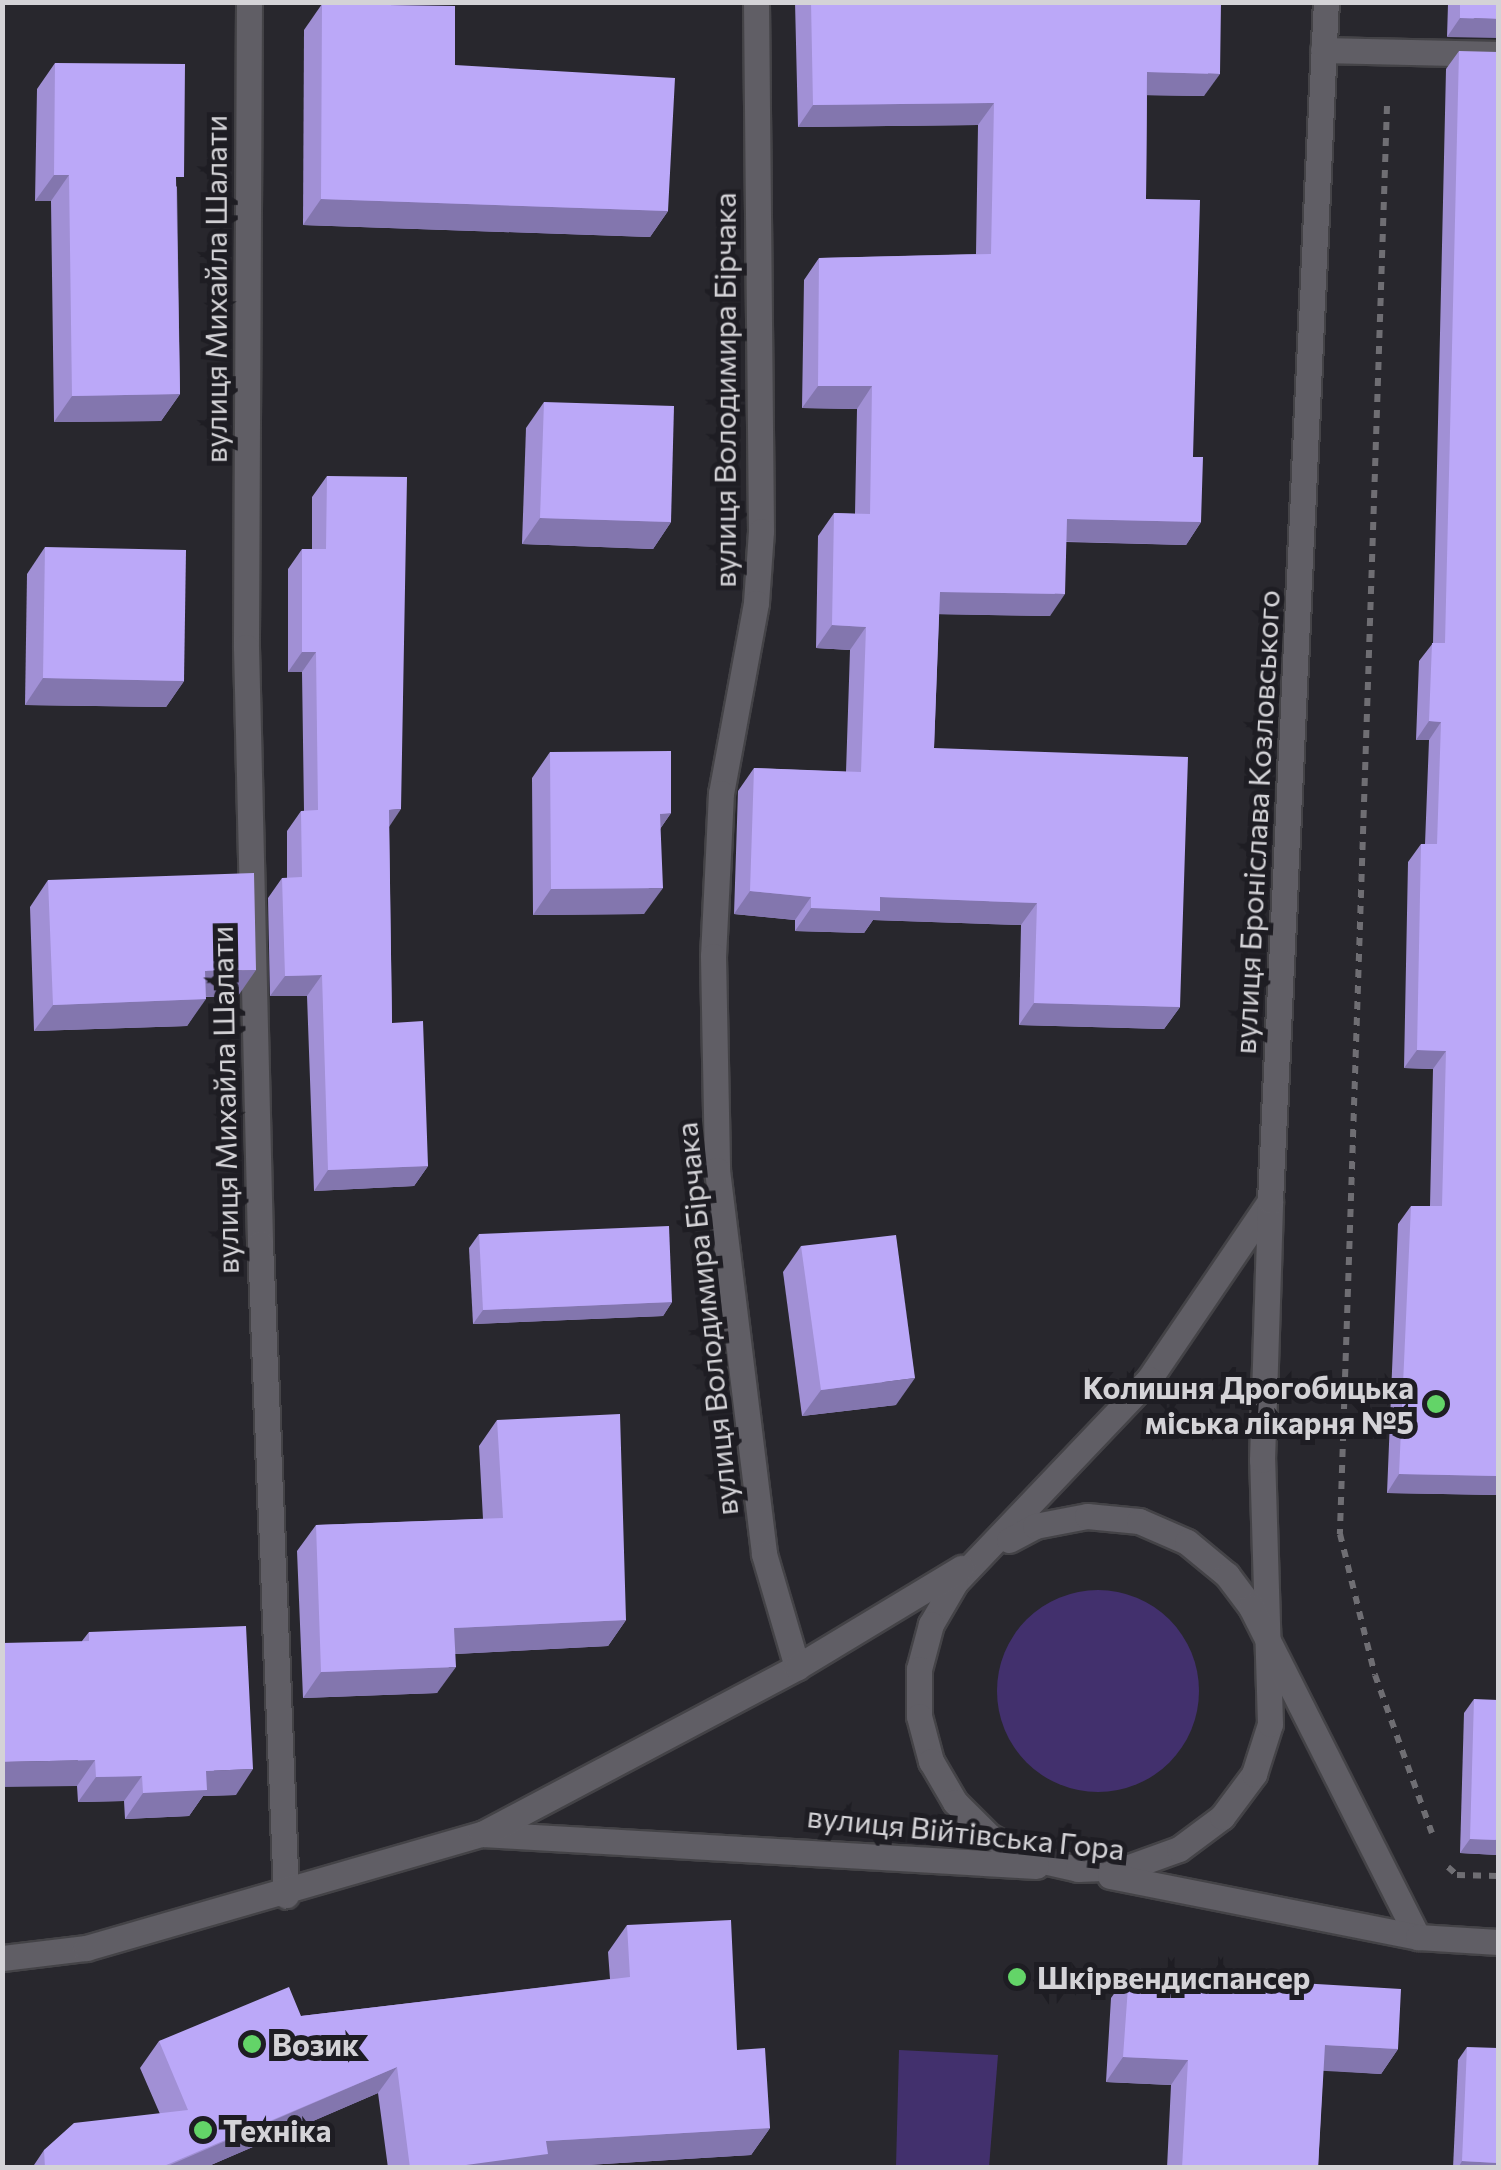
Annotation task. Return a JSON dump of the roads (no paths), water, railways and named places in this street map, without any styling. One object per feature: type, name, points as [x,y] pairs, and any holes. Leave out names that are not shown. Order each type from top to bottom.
[{"type":"street","name":"вулиця Михайла Шалати","points":[[249,2],[247,686],[286,1895]]},
{"type":"street","name":"вулиця Володимира Бірчака","points":[[756,2],[761,531],[756,603],[721,793],[713,956],[716,1150],[764,1554],[797,1667]]},
{"type":"street","name":"вулиця Броніслава Козловського","points":[[1268,1645],[1262,1460],[1270,1201],[1326,2]]},
{"type":"street","points":[[1324,50],[1498,54]]},
{"type":"street","points":[[1268,1645],[1270,1724],[1254,1774],[1222,1817],[1179,1849],[1146,1861],[1078,1870],[1030,1858],[988,1836],[955,1802],[927,1746],[918,1716],[919,1669],[931,1624],[956,1583],[992,1550],[1149,1379],[1270,1201]]},
{"type":"street","points":[[992,1550],[1035,1526],[1087,1516],[1139,1522],[1188,1542],[1227,1575],[1268,1645],[1418,1938]]},
{"type":"street","name":"вулиця Війтівська Гора","points":[[4,1965],[86,1948],[286,1895],[482,1834],[797,1667],[992,1550]]},
{"type":"street","name":"вулиця Війтівська Гора","points":[[482,1834],[809,1848],[1078,1870],[1418,1938],[1498,1942]]},
{"type":"place","name":"Колишня Дрогобицька міська лікарня №5","points":[[1436,1404]]},
{"type":"place","name":"Шкірвендиспансер","points":[[1017,1977]]},
{"type":"place","name":"Возик","points":[[252,2044]]},
{"type":"place","name":"Техніка","points":[[203,2130]]}]
